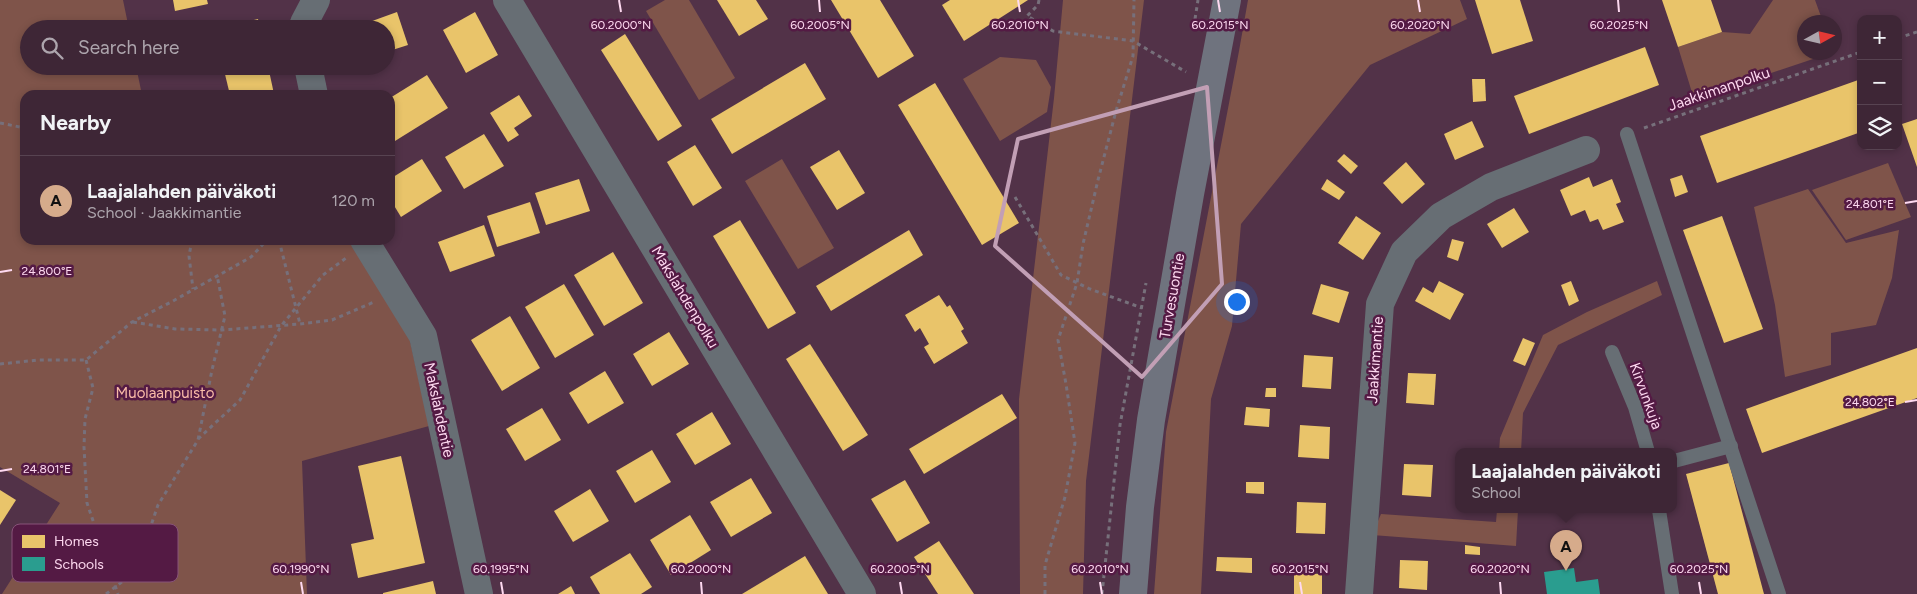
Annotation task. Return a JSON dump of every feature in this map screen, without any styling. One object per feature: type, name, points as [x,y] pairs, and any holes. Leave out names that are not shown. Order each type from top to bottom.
[{"type":"main road","name":"Turvesuontie","points":[[1133,594],[1140,507],[1154,402],[1188,204],[1227,0]]},
{"type":"street","points":[[306,20],[316,0]]},
{"type":"street","name":"Makslahdenpolku","points":[[506,0],[862,594]]},
{"type":"street","points":[[310,75],[313,90]]},
{"type":"street","name":"Jaakkimantie","points":[[1359,594],[1380,304],[1404,252],[1441,216],[1491,187],[1586,150]]},
{"type":"street","name":"Makslahdentie","points":[[367,245],[423,336],[478,594]]},
{"type":"lane","points":[[1627,134],[1779,594]]},
{"type":"lane","name":"Kirvunkuja","points":[[1612,352],[1635,407],[1647,448]]},
{"type":"lane","points":[[1677,460],[1731,446]]},
{"type":"lane","points":[[1658,513],[1672,594]]},
{"type":"path","points":[[1039,0],[1038,4],[1027,16],[1053,31],[1133,41],[1186,72]]},
{"type":"path","points":[[1045,594],[1046,564],[1065,497],[1075,444],[1058,340],[1077,283],[1083,244],[1098,180],[1132,56],[1134,0]]},
{"type":"path","points":[[1902,37],[1917,32]]},
{"type":"path","name":"Jaakkimanpolku","points":[[1627,134],[1857,53]]},
{"type":"path","points":[[0,123],[20,127]]},
{"type":"path","points":[[1015,196],[1061,275],[1090,290],[1142,308]]},
{"type":"path","points":[[191,245],[189,256],[193,289]]},
{"type":"path","points":[[0,364],[38,360],[86,360],[132,322],[251,257],[262,245]]},
{"type":"path","points":[[281,245],[300,324]]},
{"type":"path","points":[[151,524],[158,505],[198,440],[240,400],[281,326],[323,275],[361,245]]},
{"type":"path","points":[[198,440],[225,316],[217,275]]},
{"type":"path","points":[[132,322],[175,329],[222,330],[300,324],[332,320],[396,292]]},
{"type":"path","points":[[86,360],[93,388],[85,419],[84,447],[87,503],[94,524]]},
{"type":"path","points":[[114,582],[118,594]]},
{"type":"path","points":[[106,594],[123,582]]},
{"type":"highlighted area","points":[[1207,87],[1222,284],[1142,377],[995,246],[1018,139]]},
{"type":"green space","name":"Muolaanpuisto","points":[[0,0],[123,0],[127,20],[20,20],[20,75],[138,75],[141,90],[20,90],[20,245],[355,245],[409,336],[429,426],[302,461],[307,594],[2,594],[12,578],[12,582],[178,582],[178,524],[47,524],[60,503],[0,467]]},
{"type":"green space","points":[[665,0],[689,0],[735,78],[699,100],[646,11]]},
{"type":"green space","points":[[1063,0],[1144,0],[1086,481],[1083,594],[1020,594],[1019,399],[1054,98]]},
{"type":"green space","points":[[1248,0],[1460,0],[1467,19],[1370,65],[1241,224],[1232,326],[1211,399],[1201,594],[1154,594],[1166,432]]},
{"type":"green space","points":[[1773,0],[1815,0],[1820,15],[1797,15],[1797,60],[1810,60],[1694,99],[1678,47],[1722,32],[1750,34]]},
{"type":"green space","points":[[1000,57],[1036,60],[1051,87],[1047,112],[1000,141],[963,79]]},
{"type":"green space","points":[[782,159],[834,248],[798,269],[745,181]]},
{"type":"green space","points":[[1888,163],[1911,217],[1846,240],[1812,190]]},
{"type":"green space","points":[[1808,189],[1846,243],[1899,230],[1892,278],[1876,325],[1831,333],[1831,365],[1785,377],[1775,305],[1754,207]]},
{"type":"green space","points":[[1657,281],[1662,295],[1558,345],[1523,413],[1521,448],[1499,448],[1500,438],[1543,335],[1587,312]]},
{"type":"green space","points":[[1497,513],[1518,513],[1516,546],[1372,535],[1381,514],[1496,522]]},
{"type":"building: Homes","points":[[173,0],[207,0],[208,4],[175,11]]},
{"type":"building: Homes","points":[[717,0],[756,0],[768,19],[739,36]]},
{"type":"building: Homes","points":[[831,0],[880,0],[914,56],[878,78]]},
{"type":"building: Homes","points":[[950,0],[1028,0],[964,41],[942,5]]},
{"type":"building: Homes","points":[[1475,0],[1520,0],[1533,41],[1492,54]]},
{"type":"building: Homes","points":[[1662,0],[1711,0],[1722,32],[1678,47]]},
{"type":"building: Homes","points":[[397,12],[408,45],[395,49],[395,20],[375,20]]},
{"type":"building: Homes","points":[[475,12],[498,55],[466,73],[443,30]]},
{"type":"building: Homes","points":[[625,34],[682,126],[658,141],[601,50]]},
{"type":"building: Homes","points":[[1645,47],[1659,85],[1529,134],[1514,96]]},
{"type":"building: Homes","points":[[805,63],[826,99],[732,154],[711,119]]},
{"type":"building: Homes","points":[[225,75],[270,75],[273,90],[229,90]]},
{"type":"building: Homes","points":[[427,75],[448,108],[395,141],[395,95]]},
{"type":"building: Homes","points":[[1472,79],[1485,79],[1486,101],[1473,102]]},
{"type":"building: Homes","points":[[1857,80],[1857,133],[1717,183],[1700,136]]},
{"type":"building: Homes","points":[[935,83],[1019,223],[982,245],[898,105]]},
{"type":"building: Homes","points":[[519,95],[532,116],[514,128],[519,135],[508,142],[490,113]]},
{"type":"building: Homes","points":[[1917,119],[1917,167],[1902,124]]},
{"type":"building: Homes","points":[[1472,121],[1484,147],[1455,160],[1444,134]]},
{"type":"building: Homes","points":[[484,134],[504,166],[464,189],[445,157]]},
{"type":"building: Homes","points":[[695,145],[722,188],[693,206],[667,162]]},
{"type":"building: Homes","points":[[839,150],[865,193],[837,210],[810,167]]},
{"type":"building: Homes","points":[[1344,154],[1358,166],[1351,174],[1337,161]]},
{"type":"building: Homes","points":[[422,159],[442,191],[401,217],[395,207],[395,176]]},
{"type":"building: Homes","points":[[1406,162],[1425,184],[1402,204],[1383,183]]},
{"type":"building: Homes","points":[[1682,175],[1688,192],[1675,197],[1670,179]]},
{"type":"building: Homes","points":[[1589,177],[1593,187],[1612,179],[1621,202],[1616,204],[1624,222],[1603,230],[1598,219],[1590,222],[1585,210],[1571,216],[1560,190]]},
{"type":"building: Homes","points":[[579,179],[590,211],[546,225],[535,193]]},
{"type":"building: Homes","points":[[1327,179],[1345,192],[1339,200],[1321,189]]},
{"type":"building: Homes","points":[[530,202],[540,233],[497,247],[487,216]]},
{"type":"building: Homes","points":[[1514,208],[1529,232],[1502,248],[1487,224]]},
{"type":"building: Homes","points":[[1356,216],[1381,233],[1363,260],[1338,243]]},
{"type":"building: Homes","points":[[1722,216],[1763,329],[1724,343],[1683,230]]},
{"type":"building: Homes","points":[[740,220],[796,313],[768,329],[713,236]]},
{"type":"building: Homes","points":[[484,225],[495,256],[450,272],[438,242]]},
{"type":"building: Homes","points":[[909,230],[923,255],[831,311],[816,286]]},
{"type":"building: Homes","points":[[1452,239],[1464,242],[1458,261],[1447,257]]},
{"type":"building: Homes","points":[[613,252],[643,303],[604,326],[574,275]]},
{"type":"building: Homes","points":[[1439,281],[1464,294],[1450,320],[1415,301],[1423,287],[1433,293]]},
{"type":"building: Homes","points":[[1571,281],[1579,301],[1569,306],[1561,285]]},
{"type":"building: Homes","points":[[564,284],[594,335],[555,358],[525,307]]},
{"type":"building: Homes","points":[[1321,284],[1349,292],[1339,323],[1312,314]]},
{"type":"building: Homes","points":[[939,295],[947,307],[950,305],[964,329],[961,331],[968,343],[934,364],[924,347],[929,344],[920,328],[915,332],[905,315]]},
{"type":"building: Homes","points":[[510,316],[540,368],[502,391],[471,340]]},
{"type":"building: Homes","points":[[669,332],[689,364],[652,386],[633,354]]},
{"type":"building: Homes","points":[[1523,338],[1535,343],[1525,366],[1513,361]]},
{"type":"building: Homes","points":[[810,344],[868,435],[843,451],[786,359]]},
{"type":"building: Homes","points":[[1917,348],[1917,398],[1762,453],[1746,409]]},
{"type":"building: Homes","points":[[1304,355],[1333,357],[1331,389],[1302,387]]},
{"type":"building: Homes","points":[[605,371],[624,403],[588,424],[569,393]]},
{"type":"building: Homes","points":[[1408,373],[1436,374],[1434,405],[1406,403]]},
{"type":"building: Homes","points":[[1266,388],[1276,388],[1276,397],[1265,397]]},
{"type":"building: Homes","points":[[1002,394],[1017,418],[924,474],[909,449]]},
{"type":"building: Homes","points":[[1246,407],[1270,409],[1269,427],[1244,425]]},
{"type":"building: Homes","points":[[542,408],[561,440],[525,461],[506,429]]},
{"type":"building: Homes","points":[[712,412],[731,444],[695,465],[676,434]]},
{"type":"building: Homes","points":[[1300,425],[1330,427],[1329,459],[1298,457]]},
{"type":"building: Homes","points":[[652,450],[671,482],[635,503],[616,471]]},
{"type":"building: Homes","points":[[401,456],[425,563],[358,578],[351,544],[374,539],[358,466]]},
{"type":"building: Homes","points":[[1729,463],[1764,594],[1718,594],[1686,474]]},
{"type":"building: Homes","points":[[1404,464],[1433,465],[1431,497],[1402,495]]},
{"type":"building: Homes","points":[[751,478],[772,513],[731,537],[710,502]]},
{"type":"building: Homes","points":[[905,480],[930,523],[897,542],[871,499]]},
{"type":"building: Homes","points":[[1246,482],[1264,482],[1264,494],[1246,493]]},
{"type":"building: Homes","points":[[590,489],[609,521],[573,542],[554,511]]},
{"type":"building: Homes","points":[[0,490],[16,500],[0,525]]},
{"type":"building: Homes","points":[[1297,502],[1326,503],[1325,534],[1296,533]]},
{"type":"building: Homes","points":[[690,515],[711,550],[671,575],[650,540]]},
{"type":"building: Homes","points":[[939,541],[974,594],[938,594],[914,557]]},
{"type":"building: Homes","points":[[1465,545],[1480,547],[1480,555],[1465,554]]},
{"type":"building: Homes","points":[[630,553],[652,587],[641,594],[600,594],[590,577]]},
{"type":"building: Homes","points":[[805,556],[828,594],[742,594]]},
{"type":"building: Homes","points":[[1217,557],[1252,558],[1252,573],[1216,571]]},
{"type":"building: Homes","points":[[1400,560],[1428,561],[1427,590],[1399,588]]},
{"type":"building: Homes","points":[[1294,573],[1322,574],[1322,594],[1294,594]]},
{"type":"building: Homes","points":[[433,581],[436,594],[383,594],[383,593]]},
{"type":"building: Homes","points":[[571,586],[575,594],[558,594]]},
{"type":"building: Schools","points":[[1574,568],[1576,582],[1598,579],[1600,594],[1547,594],[1544,572]]},
{"type":"place","name":"Laajalahden päiväkoti","points":[[1566,571]]}]
